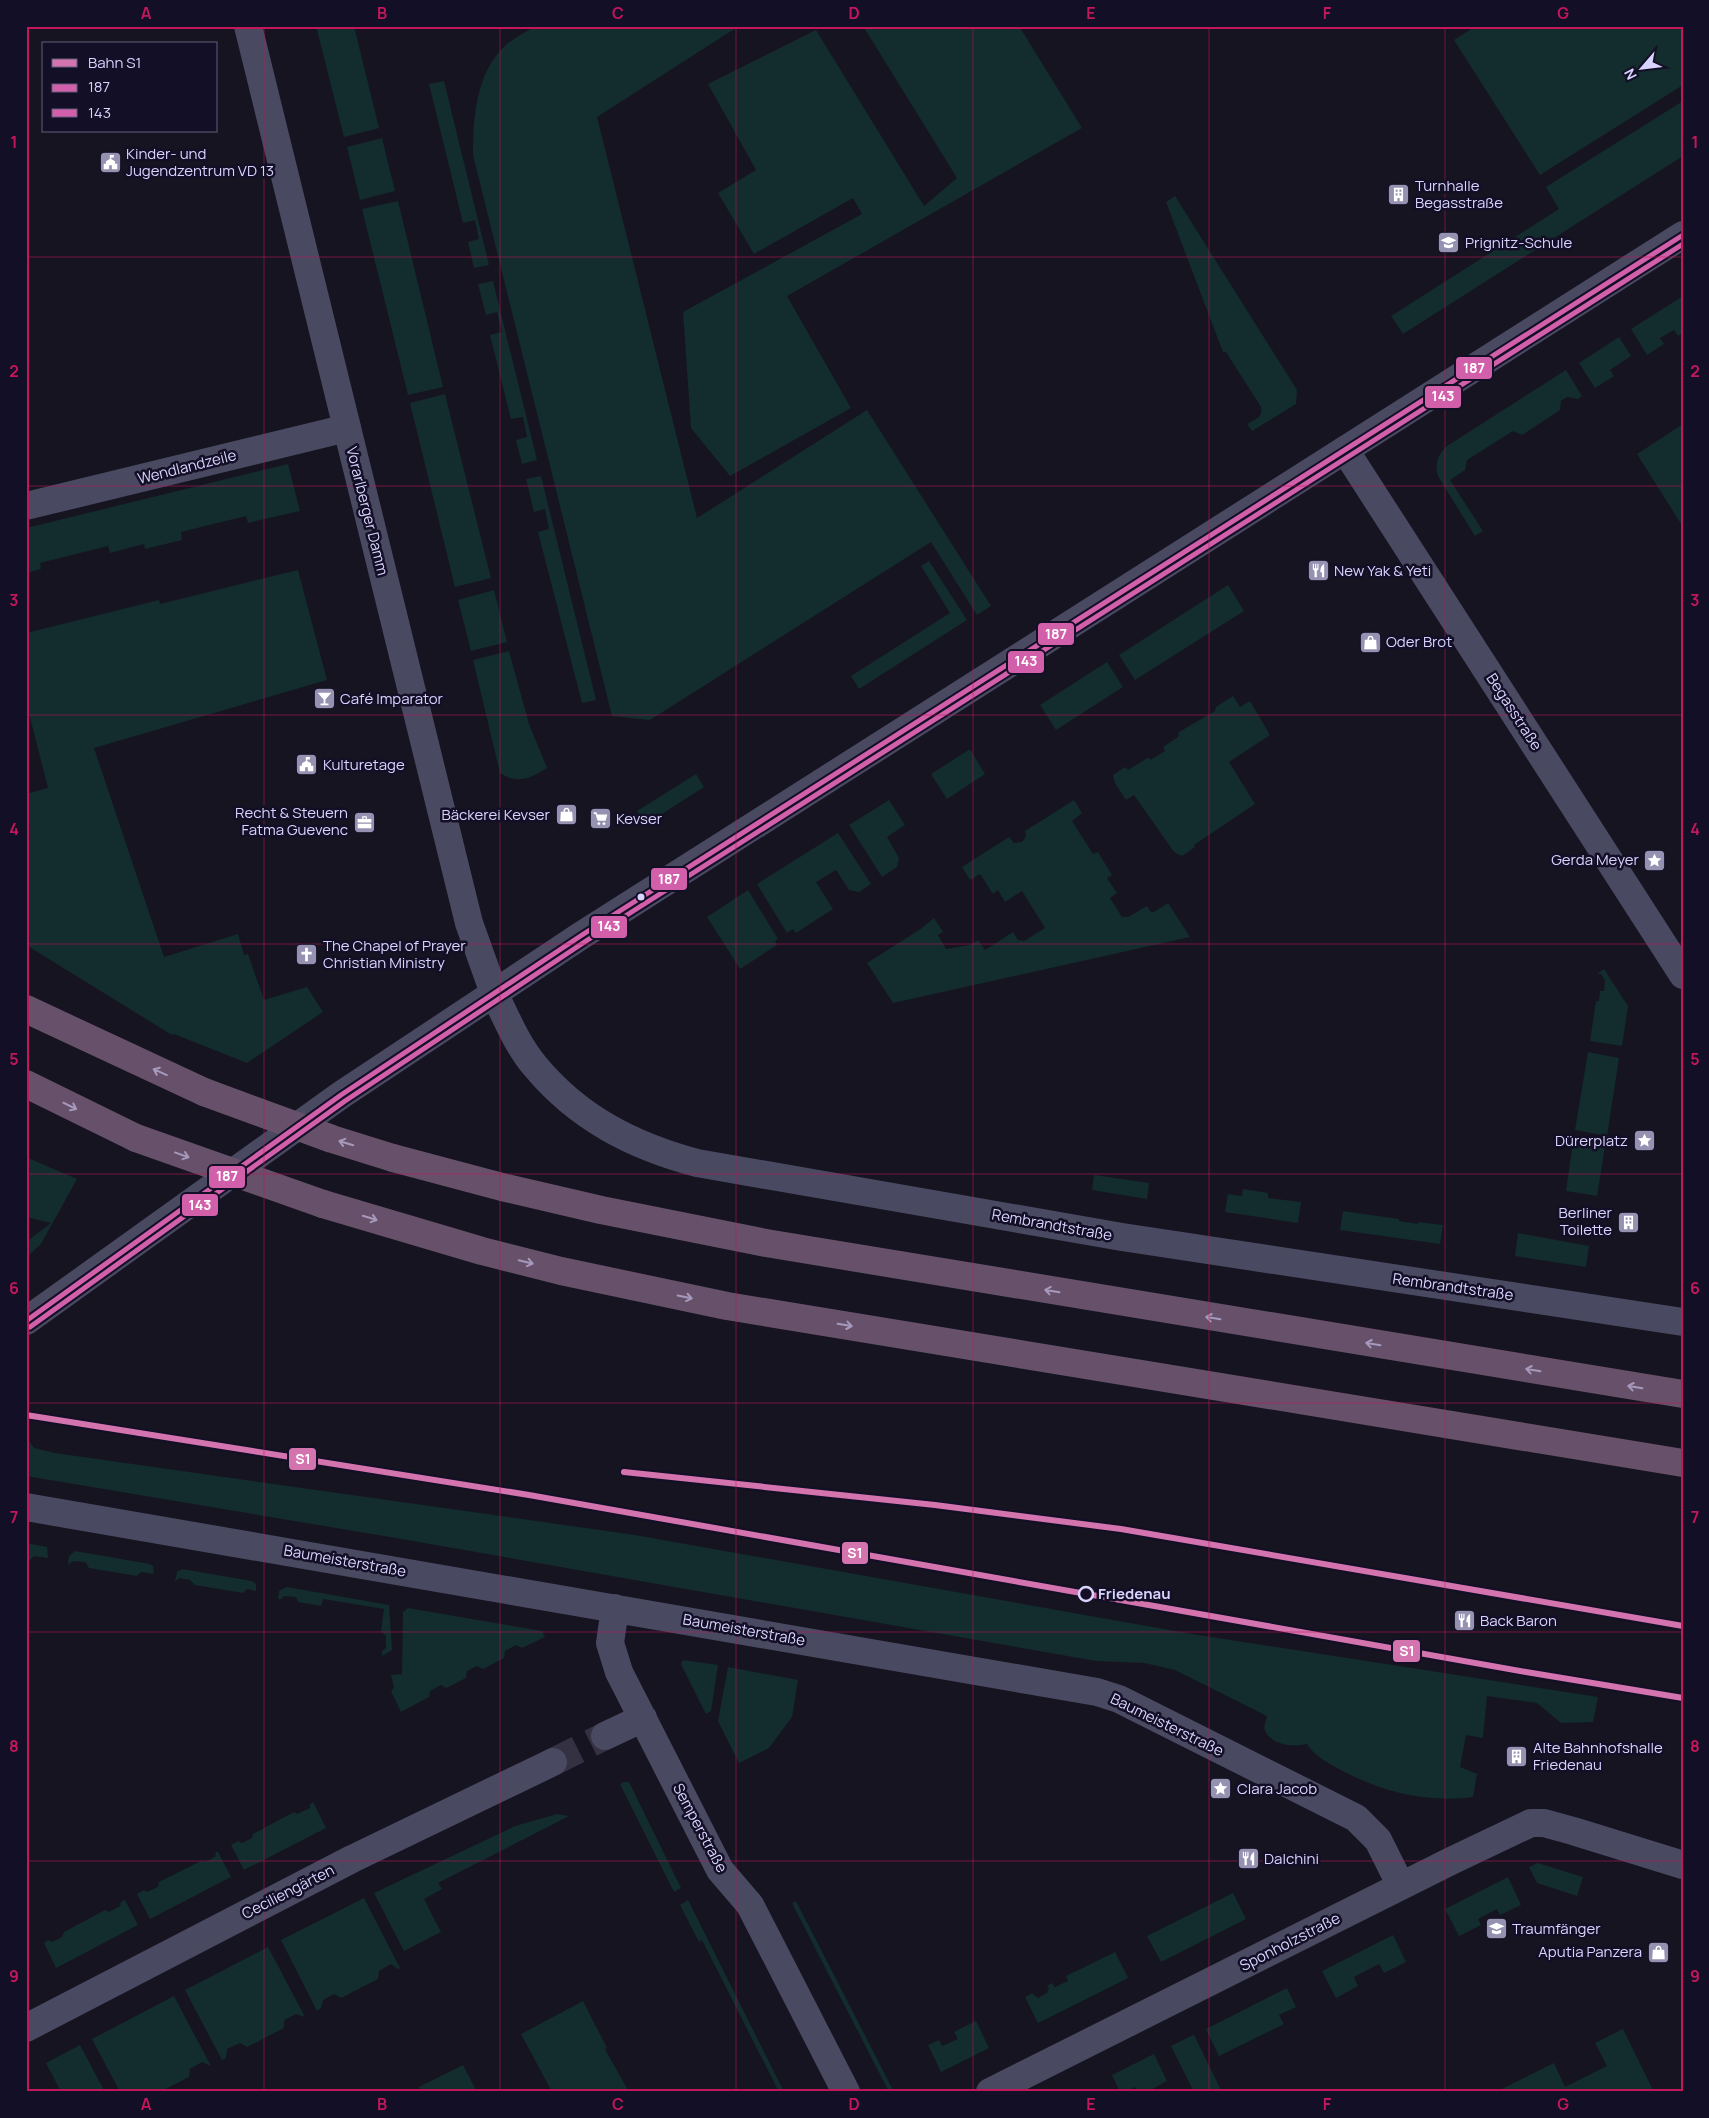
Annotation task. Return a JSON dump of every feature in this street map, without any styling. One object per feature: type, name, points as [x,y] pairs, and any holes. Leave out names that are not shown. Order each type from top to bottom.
[{"type":"highway","points":[[26,1009],[204,1092],[332,1139],[393,1158],[502,1187],[601,1210],[766,1243],[1683,1394]]},
{"type":"highway","points":[[26,1084],[136,1138],[323,1204],[491,1253],[561,1271],[727,1306],[1683,1463]]},
{"type":"street","name":"Vorarlberger Damm","points":[[248,26],[469,923],[494,993]]},
{"type":"street","points":[[26,1321],[341,1095],[494,993],[1683,235]]},
{"type":"street","name":"Wendlandzeile","points":[[26,506],[347,428]]},
{"type":"street","name":"Begasstraße","points":[[1345,450],[1683,975]]},
{"type":"street","name":"Rembrandtstraße","points":[[494,993],[534,1066],[562,1095],[604,1126],[647,1148],[671,1156],[706,1165],[1132,1238],[1683,1322]]},
{"type":"street","name":"Baumeisterstraße","points":[[26,1507],[1098,1692],[1119,1699],[1356,1818],[1378,1840],[1401,1886]]},
{"type":"street","name":"Semperstraße","points":[[615,1608],[610,1643],[619,1672],[720,1870],[750,1905],[846,2092]]},
{"type":"street","points":[[605,1736],[643,1718]]},
{"type":"street","name":"Ceciliengärten","points":[[26,2028],[352,1859],[553,1762]]},
{"type":"street","name":"Sponholzstraße","points":[[990,2092],[1531,1823],[1544,1823],[1595,1837],[1683,1865]]},
{"type":"green space","points":[[316,26],[354,26],[379,128],[344,137]]},
{"type":"green space","points":[[535,26],[739,26],[597,117],[697,518],[867,410],[991,606],[977,615],[931,542],[650,720],[612,716],[473,155],[478,96],[488,68],[506,45]]},
{"type":"green space","points":[[863,26],[1019,26],[1082,128],[787,296],[851,408],[730,476],[691,428],[683,312],[862,214],[853,198],[754,254],[718,193],[756,170],[708,84],[816,30],[924,206],[957,178]]},
{"type":"green space","points":[[1476,26],[1683,26],[1683,85],[1540,175],[1454,40]]},
{"type":"green space","points":[[444,81],[489,265],[474,268],[468,242],[479,239],[475,220],[463,223],[429,84]]},
{"type":"green space","points":[[1683,101],[1683,156],[1403,334],[1391,316],[1559,209],[1546,187]]},
{"type":"green space","points":[[382,138],[395,191],[360,200],[347,147]]},
{"type":"green space","points":[[1175,196],[1297,390],[1296,404],[1252,431],[1247,424],[1260,416],[1261,407],[1226,352],[1223,352],[1166,202]]},
{"type":"green space","points":[[398,201],[443,387],[408,395],[362,209]]},
{"type":"green space","points":[[493,281],[537,460],[522,464],[516,440],[527,437],[523,417],[511,419],[490,335],[502,332],[497,312],[486,315],[478,284]]},
{"type":"green space","points":[[1683,296],[1683,333],[1678,336],[1674,330],[1660,338],[1664,344],[1647,355],[1631,329]]},
{"type":"green space","points":[[1619,337],[1631,356],[1610,370],[1614,376],[1595,388],[1579,363]]},
{"type":"green space","points":[[1566,370],[1582,396],[1578,399],[1567,397],[1561,401],[1560,410],[1522,435],[1513,431],[1467,460],[1465,470],[1450,480],[1483,531],[1475,536],[1437,474],[1437,461],[1441,453],[1447,446]]},
{"type":"green space","points":[[445,394],[491,578],[455,587],[410,403]]},
{"type":"green space","points":[[1683,424],[1683,527],[1637,454]]},
{"type":"green space","points":[[288,464],[300,511],[248,523],[246,516],[181,532],[182,540],[145,549],[144,544],[110,553],[108,546],[40,563],[41,569],[26,573],[26,528]]},
{"type":"green space","points":[[541,476],[596,700],[582,703],[538,532],[549,529],[545,509],[534,512],[526,479]]},
{"type":"green space","points":[[929,561],[967,620],[859,689],[851,676],[950,613],[921,566]]},
{"type":"green space","points":[[298,570],[327,680],[94,748],[164,957],[238,934],[244,955],[248,954],[264,1000],[307,987],[323,1012],[247,1063],[174,1034],[172,1035],[26,945],[26,794],[48,788],[26,702],[26,633],[159,600],[160,604]]},
{"type":"green space","points":[[1228,585],[1244,611],[1135,680],[1119,655]]},
{"type":"green space","points":[[494,590],[507,642],[471,651],[458,600]]},
{"type":"green space","points":[[509,651],[529,724],[547,768],[524,779],[513,779],[500,773],[473,660]]},
{"type":"green space","points":[[1107,662],[1123,687],[1056,730],[1040,705]]},
{"type":"green space","points":[[1233,696],[1240,707],[1250,701],[1270,735],[1229,762],[1255,804],[1194,845],[1195,847],[1182,856],[1174,852],[1134,795],[1126,800],[1115,783],[1113,775],[1125,767],[1128,770],[1149,757],[1150,760],[1165,751],[1163,747],[1178,737],[1179,732],[1215,711],[1216,707]]},
{"type":"green space","points":[[970,749],[985,774],[947,799],[931,774]]},
{"type":"green space","points":[[696,774],[704,787],[645,825],[637,811]]},
{"type":"green space","points":[[889,800],[905,825],[887,837],[899,858],[897,867],[882,877],[849,825]]},
{"type":"green space","points":[[1074,800],[1082,813],[1072,821],[1093,854],[1098,852],[1112,875],[1107,878],[1117,893],[1110,898],[1122,917],[1128,917],[1147,906],[1151,912],[1154,912],[1168,903],[1190,937],[893,1003],[867,963],[922,928],[934,918],[943,932],[938,935],[946,949],[970,945],[978,940],[985,950],[1013,932],[1018,940],[1024,941],[1045,928],[1022,891],[1005,902],[998,890],[993,894],[980,874],[970,880],[962,867],[1009,837],[1014,843],[1022,842],[1026,836],[1025,831]]},
{"type":"green space","points":[[838,833],[871,884],[859,892],[849,890],[836,870],[816,882],[833,909],[796,933],[793,929],[787,933],[757,884]]},
{"type":"green space","points":[[748,890],[778,939],[775,941],[777,945],[740,969],[707,917]]},
{"type":"green space","points":[[1604,969],[1628,1006],[1622,1046],[1590,1041],[1596,1001],[1599,1001],[1600,991],[1604,991],[1605,981],[1601,974],[1597,974]]},
{"type":"green space","points":[[1588,1052],[1619,1058],[1607,1136],[1575,1130]]},
{"type":"green space","points":[[1573,1142],[1605,1147],[1597,1196],[1566,1191]]},
{"type":"green space","points":[[26,1157],[77,1179],[41,1244],[26,1258],[26,1242],[51,1223],[26,1217]]},
{"type":"green space","points":[[1094,1175],[1149,1183],[1147,1199],[1092,1190]]},
{"type":"green space","points":[[1243,1189],[1268,1193],[1268,1198],[1301,1202],[1298,1223],[1225,1212],[1228,1194],[1242,1196]]},
{"type":"green space","points":[[1343,1211],[1399,1219],[1399,1221],[1418,1224],[1418,1222],[1443,1225],[1440,1244],[1340,1230]]},
{"type":"green space","points":[[1518,1233],[1589,1246],[1586,1267],[1515,1256]]},
{"type":"green space","points":[[26,1437],[34,1448],[55,1453],[635,1535],[1192,1634],[1598,1697],[1593,1722],[1561,1723],[1537,1703],[1487,1696],[1483,1738],[1466,1735],[1460,1767],[1477,1774],[1473,1797],[1435,1798],[1398,1793],[1346,1773],[1320,1758],[1307,1744],[1288,1745],[1276,1742],[1271,1739],[1264,1728],[1267,1716],[1175,1670],[1144,1663],[1096,1661],[390,1537],[26,1476]]},
{"type":"green space","points":[[26,1543],[47,1547],[48,1558],[34,1556],[30,1560],[26,1560]]},
{"type":"green space","points":[[75,1551],[150,1564],[153,1566],[154,1574],[141,1572],[137,1576],[89,1568],[85,1562],[73,1561],[68,1565],[69,1556]]},
{"type":"green space","points":[[182,1569],[252,1581],[256,1584],[256,1591],[247,1589],[243,1593],[195,1585],[190,1580],[179,1578],[175,1582],[177,1572]]},
{"type":"green space","points":[[287,1587],[389,1605],[392,1650],[382,1656],[382,1651],[386,1648],[386,1636],[381,1631],[384,1609],[323,1599],[321,1606],[298,1602],[296,1597],[284,1596],[278,1599],[279,1591]]},
{"type":"green space","points":[[408,1608],[542,1631],[545,1637],[522,1648],[516,1645],[505,1651],[504,1658],[483,1669],[477,1666],[467,1671],[466,1678],[446,1688],[441,1685],[430,1691],[429,1697],[401,1712],[391,1691],[394,1688],[391,1675],[402,1674],[403,1612]]},
{"type":"green space","points":[[683,1660],[718,1665],[711,1711],[706,1714],[681,1664]]},
{"type":"green space","points":[[728,1667],[798,1680],[792,1717],[769,1748],[739,1763],[718,1721]]},
{"type":"green space","points":[[629,1782],[681,1888],[674,1892],[620,1784]]},
{"type":"green space","points":[[313,1802],[326,1828],[244,1870],[231,1845],[238,1841],[242,1843],[252,1838],[253,1834],[294,1812],[297,1814],[310,1808],[310,1804]]},
{"type":"green space","points":[[557,1814],[569,1816],[438,1883],[442,1889],[424,1899],[441,1932],[404,1951],[374,1893],[515,1826]]},
{"type":"green space","points":[[216,1852],[218,1852],[231,1877],[150,1919],[137,1894],[144,1890],[147,1892],[158,1887],[159,1882],[201,1861],[205,1862],[215,1857]]},
{"type":"green space","points":[[1538,1863],[1583,1877],[1577,1896],[1537,1883],[1529,1867]]},
{"type":"green space","points":[[1508,1877],[1521,1905],[1500,1915],[1497,1909],[1478,1919],[1481,1925],[1459,1936],[1445,1909]]},
{"type":"green space","points":[[1233,1893],[1246,1919],[1161,1962],[1147,1936]]},
{"type":"green space","points":[[364,1898],[400,1968],[398,1969],[391,1964],[379,1971],[378,1979],[341,1998],[334,1994],[323,2000],[321,2008],[317,2011],[281,1940]]},
{"type":"green space","points":[[125,1900],[138,1925],[56,1968],[44,1943],[48,1940],[52,1942],[62,1937],[64,1932],[105,1910],[109,1912],[120,1906],[121,1902]]},
{"type":"green space","points":[[688,1900],[784,2092],[779,2092],[702,1940],[699,1942],[680,1905]]},
{"type":"green space","points":[[796,1901],[894,2092],[889,2092],[792,1903]]},
{"type":"green space","points":[[1393,1935],[1406,1962],[1384,1973],[1379,1964],[1354,1977],[1358,1986],[1336,1998],[1322,1971]]},
{"type":"green space","points":[[268,1947],[305,2017],[296,2014],[284,2020],[284,2028],[247,2047],[240,2043],[227,2049],[226,2058],[222,2060],[185,1990]]},
{"type":"green space","points":[[1115,1952],[1128,1978],[1038,2023],[1025,1997],[1032,1993],[1038,1998],[1047,1993],[1049,1988],[1047,1986],[1052,1983],[1055,1987],[1068,1981],[1066,1976]]},
{"type":"green space","points":[[1287,1988],[1296,2007],[1279,2015],[1284,2024],[1219,2056],[1206,2029]]},
{"type":"green space","points":[[174,1996],[211,2066],[202,2062],[190,2069],[189,2077],[160,2092],[120,2092],[92,2039]]},
{"type":"green space","points":[[583,2001],[607,2048],[605,2049],[629,2092],[552,2092],[521,2034]]},
{"type":"green space","points":[[976,2021],[989,2048],[941,2072],[928,2045],[939,2040],[942,2046],[958,2039],[954,2032]]},
{"type":"green space","points":[[1623,2029],[1654,2092],[1496,2092],[1554,2063],[1565,2087],[1607,2066],[1595,2043]]},
{"type":"green space","points":[[1193,2035],[1222,2092],[1194,2092],[1171,2046]]},
{"type":"green space","points":[[80,2045],[105,2092],[61,2092],[46,2063]]},
{"type":"green space","points":[[1154,2054],[1167,2081],[1147,2092],[1137,2092],[1135,2087],[1126,2092],[1120,2092],[1112,2075]]},
{"type":"green space","points":[[463,2065],[477,2092],[421,2092],[419,2087]]},
{"type":"tunnel","points":[[553,1762],[605,1736]]},
{"type":"rail line","name":"S1","points":[[26,1415],[529,1495],[1526,1672],[1683,1698]]},
{"type":"rail line","name":"S1","points":[[624,1472],[935,1505],[1121,1529],[1683,1626]]},
{"type":"transit line","name":"187","points":[[26,1321],[341,1095],[582,935],[1683,235]]},
{"type":"transit line","name":"143","points":[[30,1327],[345,1101],[586,941],[1683,244]]},
{"type":"place","name":"Kinder- und Jugendzentrum VD 13","points":[[110,163]]},
{"type":"place","name":"Turnhalle Begasstraße","points":[[1399,195]]},
{"type":"place","name":"Prignitz-Schule","points":[[1449,243]]},
{"type":"place","name":"New Yak & Yeti","points":[[1318,571]]},
{"type":"place","name":"Oder Brot","points":[[1370,642]]},
{"type":"place","name":"Café Imparator","points":[[324,699]]},
{"type":"place","name":"Kulturetage","points":[[307,765]]},
{"type":"place","name":"Bäckerei Kevser","points":[[566,815]]},
{"type":"place","name":"Kevser","points":[[600,819]]},
{"type":"place","name":"Recht & Steuern Fatma Guevenc","points":[[364,822]]},
{"type":"place","name":"Gerda Meyer","points":[[1655,860]]},
{"type":"place","name":"The Chapel of Prayer Christian Ministry","points":[[307,955]]},
{"type":"place","name":"Dürerplatz","points":[[1644,1141]]},
{"type":"place","name":"Berliner Toilette","points":[[1628,1222]]},
{"type":"place","name":"Friedenau","points":[[1086,1594]]},
{"type":"place","name":"Back Baron","points":[[1464,1621]]},
{"type":"place","name":"Alte Bahnhofshalle Friedenau","points":[[1517,1757]]},
{"type":"place","name":"Clara Jacob","points":[[1221,1789]]},
{"type":"place","name":"Dalchini","points":[[1248,1859]]},
{"type":"place","name":"Traumfänger","points":[[1496,1929]]},
{"type":"place","name":"Aputia Panzera","points":[[1658,1952]]}]
